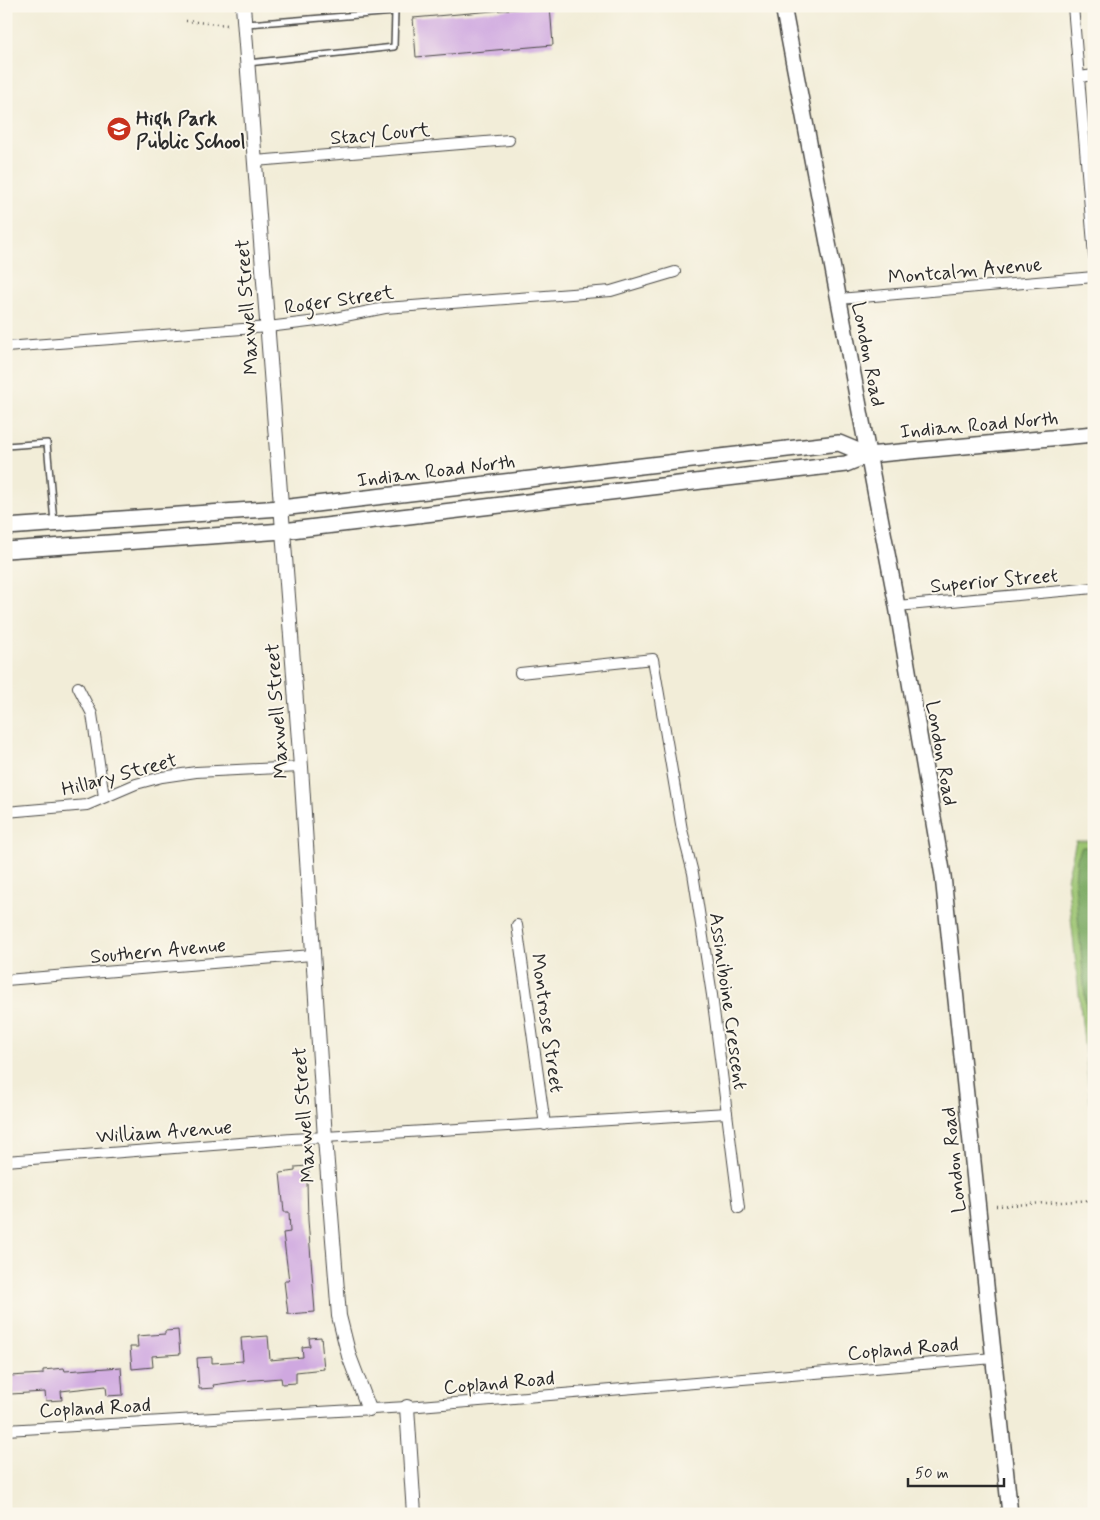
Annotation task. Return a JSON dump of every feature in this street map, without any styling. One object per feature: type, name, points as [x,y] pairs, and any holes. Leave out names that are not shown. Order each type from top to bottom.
[{"type":"main road","name":"London Road","points":[[784,6],[896,606],[943,876],[1010,1514]]},
{"type":"main road","name":"Indian Road North","points":[[6,550],[283,531],[846,464],[868,455],[1094,434]]},
{"type":"main road","name":"Indian Road North","points":[[6,527],[281,508],[839,443],[868,455]]},
{"type":"street","name":"Maxwell Street","points":[[243,6],[301,767],[312,955],[339,1316],[349,1356],[369,1409]]},
{"type":"street","points":[[1073,6],[1094,256]]},
{"type":"street","points":[[1078,77],[1094,75]]},
{"type":"street","name":"Stacy Court","points":[[255,161],[509,140]]},
{"type":"street","name":"Roger Street","points":[[6,347],[268,327],[325,320],[385,308],[611,291],[675,272]]},
{"type":"street","name":"Montcalm Avenue","points":[[839,299],[1094,276]]},
{"type":"street","name":"Superior Street","points":[[896,606],[1094,588]]},
{"type":"street","name":"Assiniboine Crescent","points":[[325,1138],[727,1113],[693,873],[682,830],[653,659],[520,673]]},
{"type":"street","points":[[78,687],[92,714],[104,797]]},
{"type":"street","name":"Hillary Street","points":[[6,812],[78,807],[136,784],[162,777],[196,772],[301,767]]},
{"type":"street","name":"Montrose Street","points":[[517,925],[545,1125]]},
{"type":"street","name":"Southern Avenue","points":[[6,980],[312,955]]},
{"type":"street","points":[[727,1113],[739,1208]]},
{"type":"street","name":"William Avenue","points":[[6,1161],[325,1138]]},
{"type":"street","name":"Copland Road","points":[[6,1430],[407,1407],[994,1358]]},
{"type":"street","points":[[407,1407],[414,1514]]},
{"type":"lane","points":[[245,24],[396,12],[394,47],[248,63]]},
{"type":"lane","points":[[6,446],[47,444],[54,524]]},
{"type":"path","points":[[186,21],[228,25]]},
{"type":"path","points":[[996,1206],[1094,1200]]},
{"type":"green space","points":[[1076,841],[1094,841],[1094,1138],[1067,879]]},
{"type":"green space","points":[[1082,847],[1094,847],[1094,1100],[1075,881],[1077,858]]},
{"type":"building","points":[[550,6],[553,45],[416,57],[413,18]]},
{"type":"building","points":[[308,1166],[310,1181],[307,1182],[308,1220],[315,1312],[288,1314],[284,1281],[289,1281],[283,1233],[290,1232],[289,1212],[284,1212],[280,1173],[295,1171],[295,1167]]},
{"type":"building","points":[[178,1330],[180,1354],[152,1356],[153,1367],[132,1369],[130,1347],[138,1347],[137,1336],[165,1334],[165,1331]]},
{"type":"building","points":[[268,1336],[270,1360],[303,1357],[302,1347],[310,1346],[309,1338],[321,1337],[324,1369],[296,1372],[296,1383],[282,1384],[281,1378],[242,1381],[213,1385],[214,1388],[199,1389],[197,1358],[212,1357],[212,1363],[243,1361],[241,1338]]},
{"type":"building","points":[[121,1367],[123,1395],[107,1396],[106,1386],[61,1391],[62,1400],[46,1401],[45,1392],[11,1394],[10,1376],[43,1374],[43,1370],[64,1368],[65,1371]]},
{"type":"place","name":"High Park Public School","points":[[119,129]]}]
